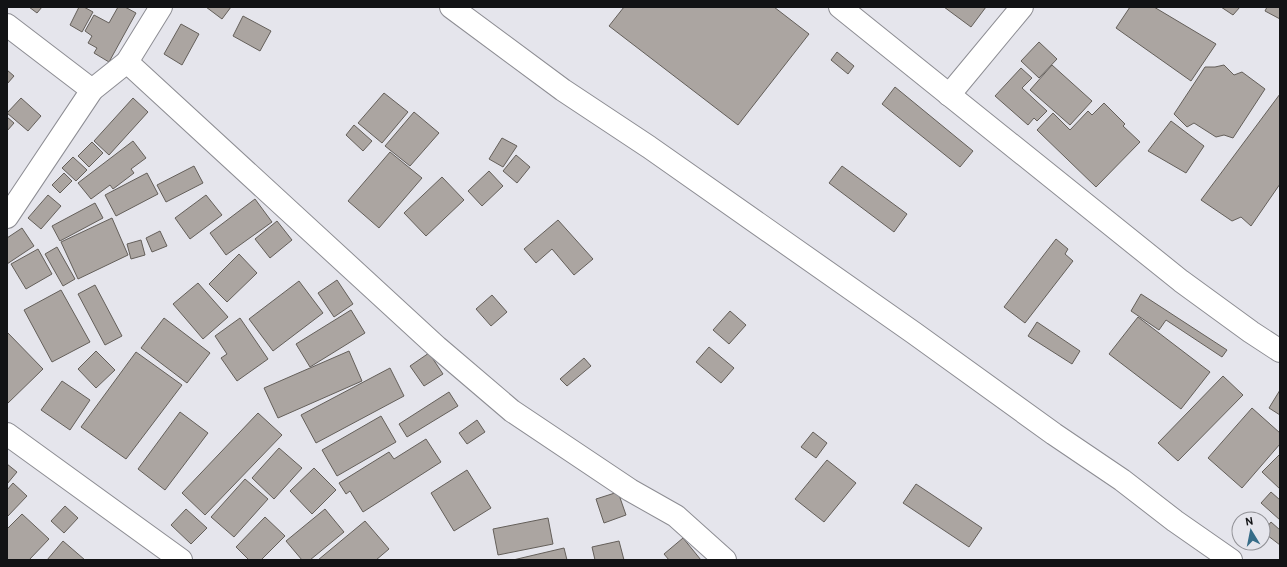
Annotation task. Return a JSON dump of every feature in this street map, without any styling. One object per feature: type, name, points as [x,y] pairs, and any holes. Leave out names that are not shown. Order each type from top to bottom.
[{"type":"street","points":[[7,217],[92,90],[128,62],[161,7]]},
{"type":"street","points":[[451,7],[563,90],[649,147],[901,324],[1054,434],[1122,480],[1175,521],[1231,560]]},
{"type":"street","points":[[840,7],[1182,281],[1280,351]]},
{"type":"street","points":[[949,95],[1022,7]]},
{"type":"street","points":[[7,26],[92,90]]},
{"type":"street","points":[[128,62],[438,347],[512,411],[630,490],[676,516],[725,560]]},
{"type":"street","points":[[7,434],[181,560]]},
{"type":"building","points":[[29,7],[42,7],[37,13]]},
{"type":"building","points":[[79,7],[84,7],[93,12],[82,32],[70,25]]},
{"type":"building","points":[[118,7],[125,7],[136,13],[109,62],[94,53],[97,48],[88,43],[92,36],[85,31],[94,15],[109,23]]},
{"type":"building","points":[[206,7],[231,7],[222,19]]},
{"type":"building","points":[[624,7],[774,7],[809,34],[738,125],[609,26]]},
{"type":"building","points":[[944,7],[986,7],[971,27]]},
{"type":"building","points":[[1130,7],[1154,7],[1216,44],[1191,81],[1116,28]]},
{"type":"building","points":[[1221,7],[1240,7],[1233,15]]},
{"type":"building","points":[[1267,7],[1280,7],[1280,19],[1265,11]]},
{"type":"building","points":[[243,16],[271,31],[260,51],[233,36]]},
{"type":"building","points":[[181,24],[199,34],[182,65],[164,54]]},
{"type":"building","points":[[1039,42],[1057,59],[1039,78],[1021,61]]},
{"type":"building","points":[[837,52],[854,66],[848,74],[831,60]]},
{"type":"building","points":[[1052,65],[1092,101],[1070,125],[1030,90]]},
{"type":"building","points":[[1224,65],[1234,75],[1242,72],[1265,89],[1233,138],[1224,135],[1216,137],[1194,123],[1187,127],[1174,114],[1205,67]]},
{"type":"building","points":[[1021,68],[1032,78],[1022,88],[1047,111],[1037,121],[1034,118],[1028,125],[995,96]]},
{"type":"building","points":[[7,70],[14,76],[7,84]]},
{"type":"building","points":[[895,87],[973,151],[960,167],[882,104]]},
{"type":"building","points":[[384,93],[408,112],[382,143],[358,123]]},
{"type":"building","points":[[1280,94],[1280,184],[1251,226],[1241,217],[1232,221],[1201,200]]},
{"type":"building","points":[[21,98],[41,116],[28,131],[7,113]]},
{"type":"building","points":[[133,98],[148,112],[109,155],[94,141]]},
{"type":"building","points":[[1104,103],[1125,124],[1123,126],[1140,142],[1096,187],[1037,130],[1053,113],[1070,130],[1088,111],[1092,115]]},
{"type":"building","points":[[414,112],[439,133],[410,166],[385,146]]},
{"type":"building","points":[[7,117],[14,123],[7,131]]},
{"type":"building","points":[[1171,121],[1204,146],[1186,173],[1148,151]]},
{"type":"building","points":[[354,125],[372,141],[363,151],[346,135]]},
{"type":"building","points":[[502,138],[517,146],[503,167],[489,159]]},
{"type":"building","points":[[133,141],[146,158],[131,169],[134,173],[113,189],[110,185],[91,199],[78,183]]},
{"type":"building","points":[[92,142],[103,153],[89,167],[78,156]]},
{"type":"building","points":[[390,152],[422,178],[379,228],[348,201]]},
{"type":"building","points":[[516,155],[530,167],[517,183],[503,171]]},
{"type":"building","points":[[73,157],[87,170],[76,181],[62,168]]},
{"type":"building","points":[[194,166],[203,183],[166,202],[157,185]]},
{"type":"building","points":[[842,166],[907,214],[894,232],[829,183]]},
{"type":"building","points":[[489,171],[503,186],[482,206],[468,191]]},
{"type":"building","points":[[64,173],[72,181],[60,193],[52,185]]},
{"type":"building","points":[[147,173],[158,194],[116,216],[105,195]]},
{"type":"building","points":[[442,177],[464,200],[426,236],[404,213]]},
{"type":"building","points":[[48,195],[61,206],[41,229],[28,218]]},
{"type":"building","points":[[206,195],[222,215],[190,239],[175,218]]},
{"type":"building","points":[[255,199],[272,222],[226,255],[210,233]]},
{"type":"building","points":[[95,203],[103,218],[60,241],[52,226]]},
{"type":"building","points":[[112,218],[128,255],[78,279],[61,242]]},
{"type":"building","points":[[558,220],[593,259],[574,275],[552,249],[536,263],[524,249]]},
{"type":"building","points":[[277,221],[292,240],[270,258],[255,239]]},
{"type":"building","points":[[22,228],[34,246],[7,264],[7,238]]},
{"type":"building","points":[[160,231],[167,246],[152,252],[146,238]]},
{"type":"building","points":[[1056,239],[1068,249],[1065,254],[1073,261],[1025,323],[1004,307]]},
{"type":"building","points":[[141,240],[145,255],[131,259],[127,244]]},
{"type":"building","points":[[57,247],[75,279],[63,286],[45,254]]},
{"type":"building","points":[[38,249],[52,274],[26,289],[11,264]]},
{"type":"building","points":[[239,254],[257,273],[227,302],[209,284]]},
{"type":"building","points":[[337,280],[353,304],[334,317],[318,293]]},
{"type":"building","points":[[299,281],[323,313],[273,351],[249,319]]},
{"type":"building","points":[[198,283],[228,317],[203,339],[173,304]]},
{"type":"building","points":[[95,285],[122,336],[105,345],[78,294]]},
{"type":"building","points":[[61,290],[90,342],[52,362],[24,310]]},
{"type":"building","points":[[1141,294],[1227,350],[1222,357],[1166,320],[1159,330],[1131,311]]},
{"type":"building","points":[[492,295],[507,312],[491,326],[476,309]]},
{"type":"building","points":[[351,310],[365,333],[310,367],[296,344]]},
{"type":"building","points":[[730,311],[746,325],[729,344],[713,330]]},
{"type":"building","points":[[1138,317],[1210,372],[1181,409],[1109,354]]},
{"type":"building","points":[[164,318],[210,353],[187,383],[141,348]]},
{"type":"building","points":[[240,318],[268,359],[237,381],[221,358],[227,354],[215,336]]},
{"type":"building","points":[[1037,322],[1080,351],[1072,364],[1028,336]]},
{"type":"building","points":[[7,332],[43,369],[7,404]]},
{"type":"building","points":[[709,347],[734,368],[721,383],[696,362]]},
{"type":"building","points":[[96,351],[115,370],[96,388],[78,369]]},
{"type":"building","points":[[349,351],[362,381],[278,418],[264,388]]},
{"type":"building","points":[[136,352],[182,385],[126,459],[81,427]]},
{"type":"building","points":[[429,353],[443,374],[424,386],[410,366]]},
{"type":"building","points":[[584,358],[591,366],[567,386],[560,379]]},
{"type":"building","points":[[390,368],[404,396],[316,443],[301,415]]},
{"type":"building","points":[[1223,376],[1243,395],[1178,461],[1158,443]]},
{"type":"building","points":[[62,381],[90,400],[70,430],[41,410]]},
{"type":"building","points":[[1280,390],[1280,415],[1269,408]]},
{"type":"building","points":[[449,392],[458,406],[407,437],[399,424]]},
{"type":"building","points":[[1252,408],[1280,433],[1280,444],[1242,488],[1208,458]]},
{"type":"building","points":[[180,412],[208,433],[165,490],[138,469]]},
{"type":"building","points":[[258,413],[282,435],[205,515],[182,493]]},
{"type":"building","points":[[381,416],[396,442],[337,476],[322,450]]},
{"type":"building","points":[[477,420],[485,432],[467,444],[459,433]]},
{"type":"building","points":[[813,432],[827,443],[816,458],[801,447]]},
{"type":"building","points":[[426,439],[441,462],[363,512],[350,491],[346,494],[339,483],[389,452],[394,459]]},
{"type":"building","points":[[279,448],[302,468],[274,499],[252,478]]},
{"type":"building","points":[[1280,454],[1280,489],[1262,472]]},
{"type":"building","points":[[827,460],[856,483],[824,522],[795,499]]},
{"type":"building","points":[[7,464],[17,472],[7,484]]},
{"type":"building","points":[[314,468],[336,490],[312,514],[290,491]]},
{"type":"building","points":[[467,470],[491,508],[454,531],[431,493]]},
{"type":"building","points":[[245,479],[268,499],[234,537],[211,517]]},
{"type":"building","points":[[13,483],[27,496],[7,517],[7,490]]},
{"type":"building","points":[[916,484],[982,528],[969,547],[903,503]]},
{"type":"building","points":[[618,492],[626,515],[604,523],[596,499]]},
{"type":"building","points":[[1271,492],[1280,500],[1280,520],[1271,511],[1261,503]]},
{"type":"building","points":[[65,506],[78,518],[64,533],[51,521]]},
{"type":"building","points":[[186,509],[207,528],[191,544],[171,525]]},
{"type":"building","points":[[325,509],[344,532],[310,560],[302,560],[286,541]]},
{"type":"building","points":[[22,514],[49,539],[29,560],[7,560],[7,529]]},
{"type":"building","points":[[265,517],[285,536],[261,560],[249,560],[236,547]]},
{"type":"building","points":[[548,518],[553,544],[498,555],[493,529]]},
{"type":"building","points":[[365,521],[389,549],[376,560],[318,560]]},
{"type":"building","points":[[1271,522],[1280,530],[1280,545],[1271,538]]},
{"type":"building","points":[[683,538],[701,560],[669,560],[664,554]]},
{"type":"building","points":[[63,541],[85,560],[47,560]]},
{"type":"building","points":[[619,541],[624,560],[595,560],[592,547]]},
{"type":"building","points":[[564,548],[567,560],[513,560]]}]
